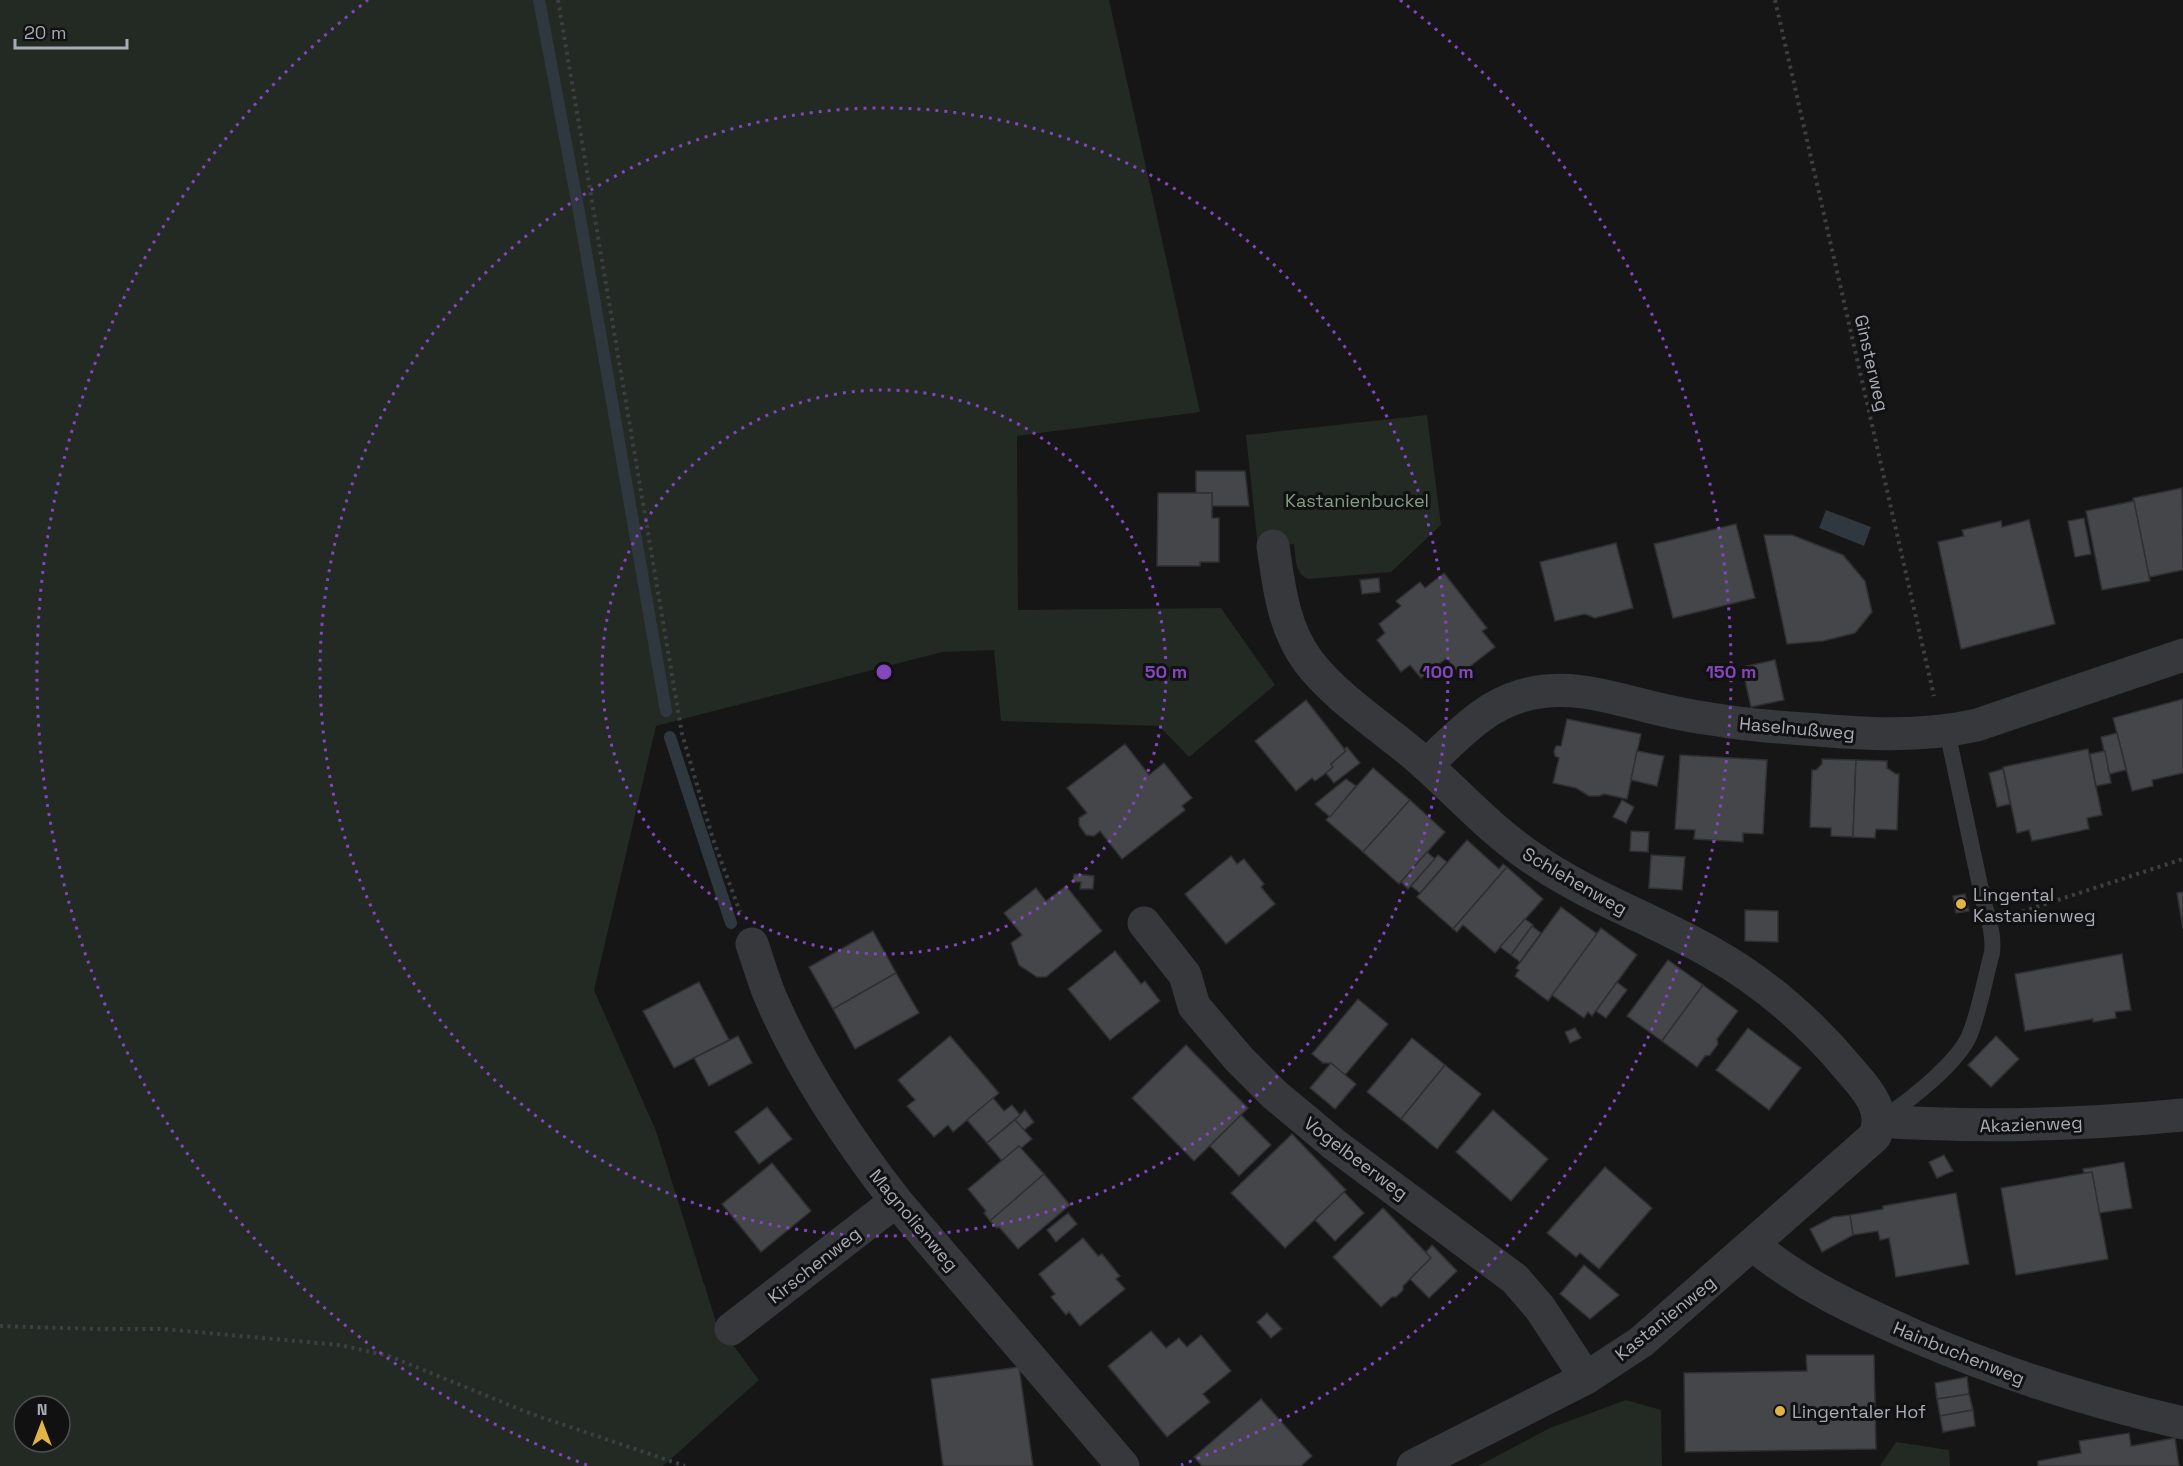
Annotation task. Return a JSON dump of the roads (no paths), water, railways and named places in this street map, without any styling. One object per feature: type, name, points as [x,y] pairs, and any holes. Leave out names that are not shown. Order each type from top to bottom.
[{"type":"street","name":"Schlehenweg","points":[[1273,546],[1285,614],[1307,659],[1327,683],[1426,765],[1509,842],[1546,868],[1584,890],[1712,952],[1765,988],[1839,1056],[1872,1098],[1879,1121]]},
{"type":"street","name":"Haselnußweg","points":[[1426,765],[1467,727],[1498,705],[1520,696],[1552,690],[1596,693],[1676,712],[1767,726],[1849,733],[1945,732],[1997,719],[2183,655]]},
{"type":"street","name":"Vogelbeerweg","points":[[1144,923],[1185,975],[1194,1006],[1239,1059],[1275,1095],[1335,1145],[1515,1279],[1540,1308],[1586,1378]]},
{"type":"street","name":"Magnolienweg","points":[[752,944],[770,996],[803,1063],[846,1134],[896,1201],[1123,1466]]},
{"type":"street","name":"Akazienweg","points":[[1879,1121],[1988,1126],[2083,1123],[2183,1115]]},
{"type":"street","name":"Kastanienweg","points":[[1413,1466],[1586,1378],[1641,1342],[1875,1136],[1879,1121]]},
{"type":"street","name":"Kirschenweg","points":[[731,1329],[896,1201]]},
{"type":"street","name":"Hainbuchenweg","points":[[1752,1245],[1789,1273],[1818,1291],[1965,1358],[2045,1386],[2183,1423]]},
{"type":"lane","points":[[1879,1121],[1927,1084],[1956,1054],[1970,1034],[1992,953],[1990,922],[1945,732]]},
{"type":"waterway","points":[[539,0],[579,212],[666,711]]},
{"type":"waterway","points":[[670,737],[731,923]]},
{"type":"place","name":"Lingental Kastanienweg","points":[[1961,904]]},
{"type":"place","name":"Lingentaler Hof","points":[[1780,1411]]},
{"type":"park label","name":"Kastanienbuckel","points":[[1357,500]]}]
